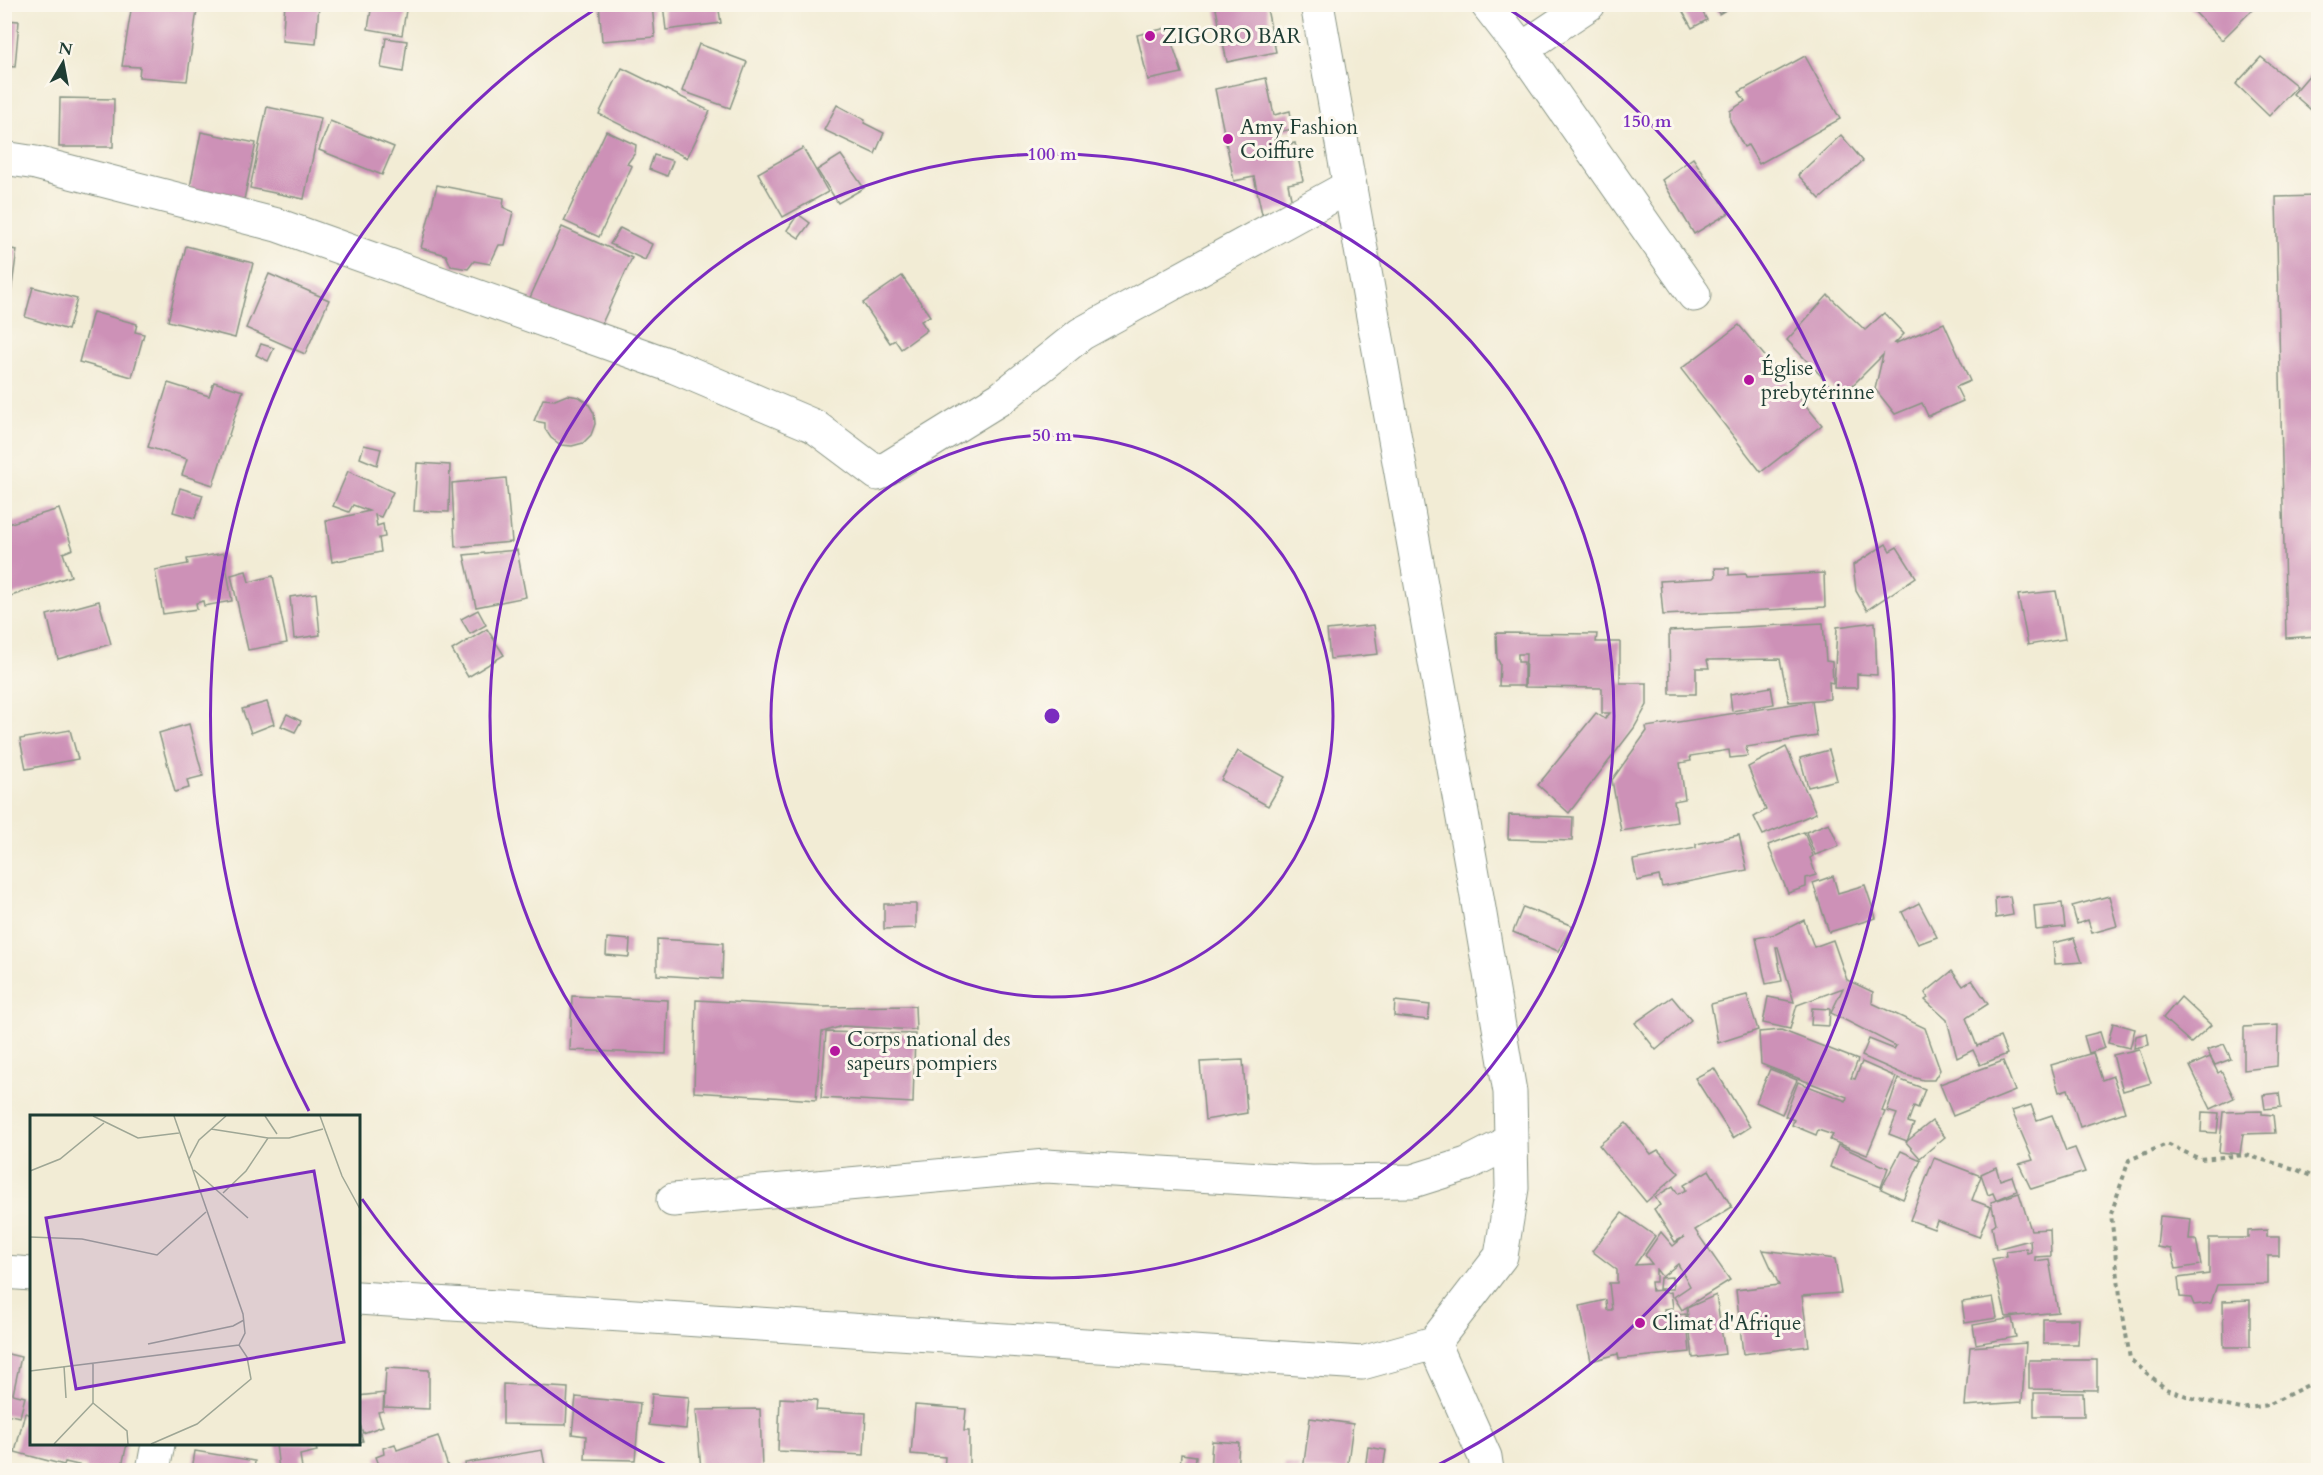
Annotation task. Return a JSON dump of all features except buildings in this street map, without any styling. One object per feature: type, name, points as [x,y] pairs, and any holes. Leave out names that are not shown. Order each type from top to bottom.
[{"type":"main road","points":[[360,1298],[1362,1363],[1434,1343],[1501,1256],[1512,1188],[1508,1080],[1317,4]]},
{"type":"main road","points":[[1488,4],[1694,295]]},
{"type":"main road","points":[[1522,49],[1589,4]]},
{"type":"main road","points":[[4,158],[36,163],[277,225],[675,367],[814,426],[878,474],[1001,398],[1081,334],[1350,186]]},
{"type":"main road","points":[[673,1200],[1046,1166],[1312,1182],[1413,1181],[1467,1164],[1510,1142]]},
{"type":"main road","points":[[4,1272],[30,1274]]},
{"type":"main road","points":[[1434,1343],[1485,1457],[1487,1470]]},
{"type":"main road","points":[[153,1470],[158,1445]]},
{"type":"path","points":[[2319,1179],[2295,1169],[2246,1155],[2200,1159],[2167,1144],[2129,1160],[2111,1214],[2118,1286],[2130,1359],[2166,1389],[2195,1399],[2241,1409],[2268,1405],[2319,1380]]},
{"type":"place","name":"ZIGORO BAR","points":[[1150,36]]},
{"type":"place","name":"Amy Fashion Coiffure","points":[[1228,139]]},
{"type":"place","name":"Église prebytérinne","points":[[1749,380]]},
{"type":"place","name":"Corps national des sapeurs pompiers","points":[[835,1051]]},
{"type":"place","name":"Climat d'Afrique","points":[[1640,1323]]}]
